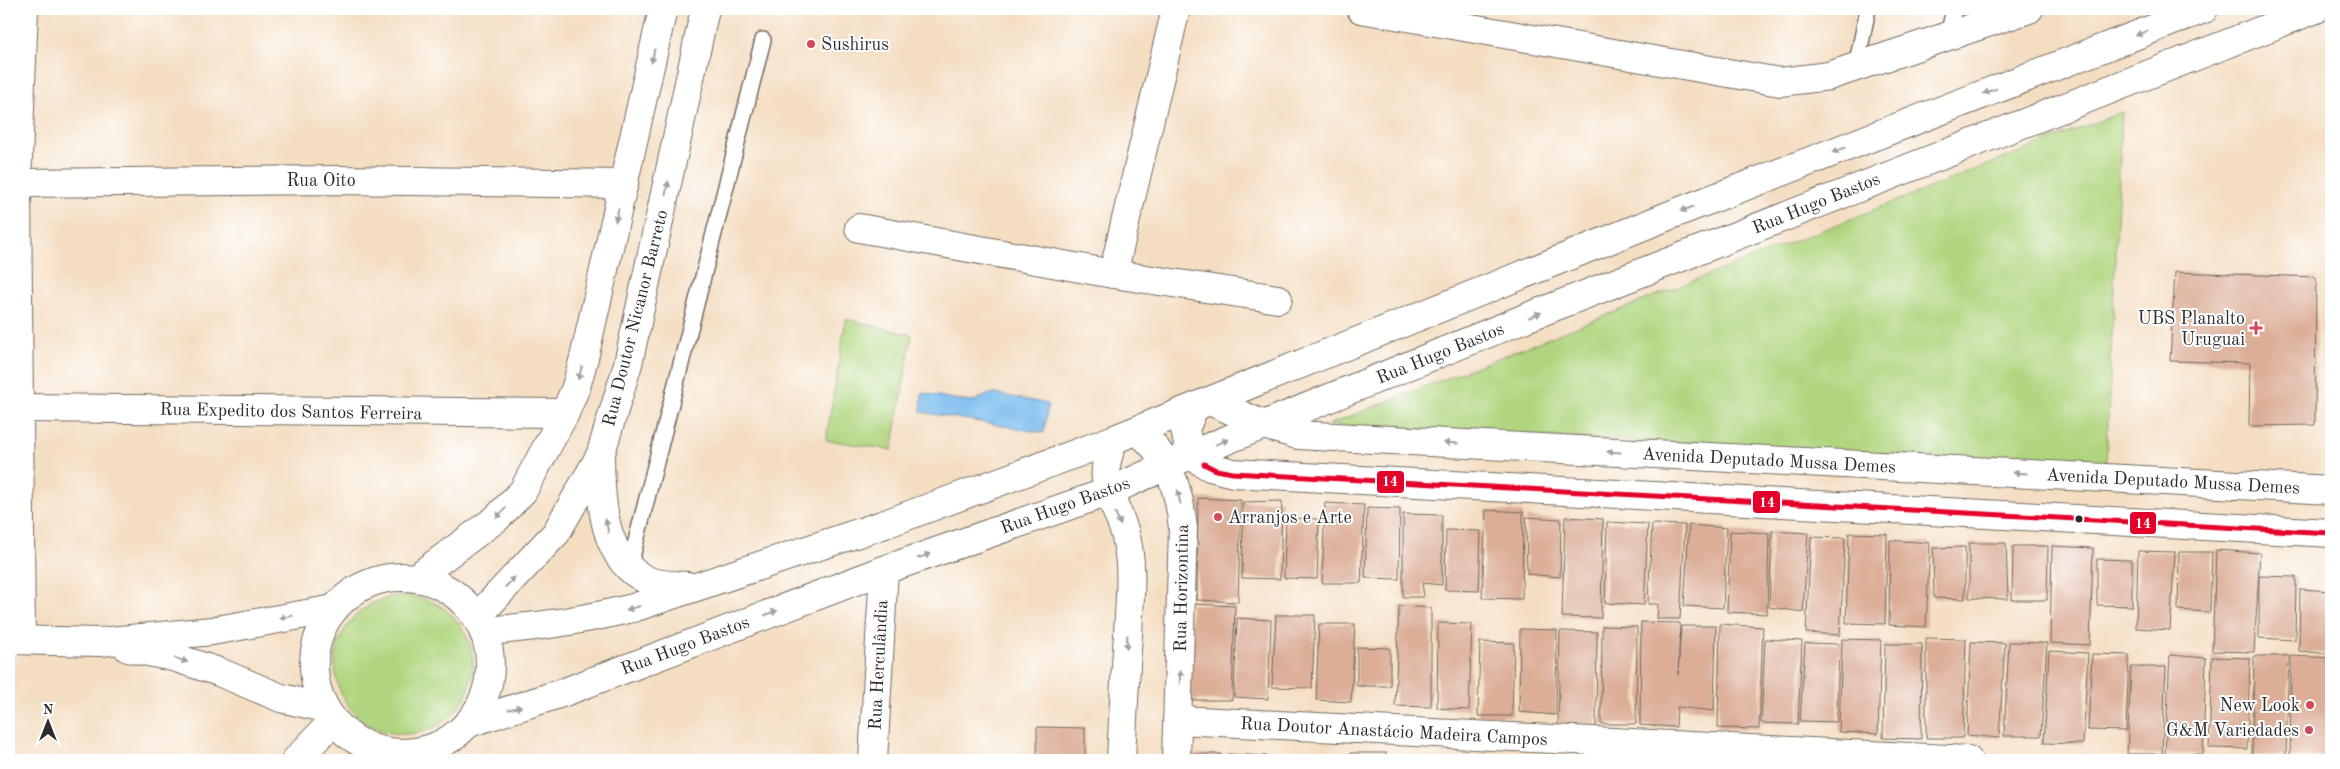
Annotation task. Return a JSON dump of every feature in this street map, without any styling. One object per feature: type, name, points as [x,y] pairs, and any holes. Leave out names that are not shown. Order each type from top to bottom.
[{"type":"street","points":[[24,9],[17,183],[18,408],[15,639],[100,642],[212,631],[334,609]]},
{"type":"street","points":[[416,578],[497,518],[523,490],[565,413],[576,387],[584,358],[663,9]]},
{"type":"street","name":"Rua Doutor Nicanor Barreto","points":[[480,624],[556,533],[600,456],[628,364],[705,9]]},
{"type":"street","points":[[1113,274],[1176,9]]},
{"type":"street","points":[[1361,9],[1780,82],[1829,76],[2029,9]]},
{"type":"street","points":[[480,624],[525,628],[601,616],[633,608],[885,524],[1203,405],[1673,214],[2204,9]]},
{"type":"street","name":"Rua Hugo Bastos","points":[[469,723],[562,692],[884,570],[1108,492],[1264,425],[1822,201],[2316,9]]},
{"type":"street","name":"Rua Oito","points":[[17,183],[340,180],[624,184]]},
{"type":"street","points":[[859,228],[1113,274],[1278,299]]},
{"type":"street","points":[[1203,405],[1185,429],[1179,460],[1233,473],[2331,533]]},
{"type":"street","name":"Avenida Deputado Mussa Demes","points":[[1203,405],[1264,425],[1308,435],[2331,490]]},
{"type":"street","name":"Rua Expedito dos Santos Ferreira","points":[[18,408],[565,413]]},
{"type":"street","points":[[1121,760],[1130,594],[1128,547],[1108,492],[1104,471],[1108,453],[1126,435]]},
{"type":"street","name":"Rua Horizontina","points":[[1126,435],[1149,440],[1179,460],[1178,490],[1183,528],[1179,720],[1176,760]]},
{"type":"street","points":[[600,456],[601,500],[608,534],[629,569],[650,582],[696,587]]},
{"type":"street","name":"Rua Herculândia","points":[[873,760],[884,570]]},
{"type":"street","points":[[100,642],[173,657],[219,672],[281,698],[329,715],[371,755],[401,753],[426,750],[450,739],[469,723],[482,702],[490,679],[490,654],[480,624],[468,606],[444,588],[416,578],[386,579],[358,589],[334,609],[320,631],[314,657],[316,684],[329,715]]},
{"type":"street","points":[[296,760],[329,715]]},
{"type":"street","name":"Rua Doutor Anastácio Madeira Campos","points":[[1179,720],[1968,760]]},
{"type":"lane","points":[[1856,67],[1868,9]]},
{"type":"lane","points":[[1948,35],[1954,9]]},
{"type":"lane","points":[[629,569],[763,40]]},
{"type":"green space","points":[[2122,112],[2106,466],[1328,425]]},
{"type":"green space","points":[[846,319],[912,335],[892,450],[826,440]]},
{"type":"green space","points":[[404,596],[430,601],[453,616],[468,639],[473,665],[468,691],[453,714],[430,729],[404,734],[378,729],[355,714],[340,691],[335,665],[340,639],[355,616],[378,601]]},
{"type":"water","points":[[922,393],[971,402],[992,393],[1048,404],[1044,433],[921,412]]},
{"type":"building","points":[[2175,272],[2316,277],[2315,425],[2249,426],[2250,363],[2170,361]]},
{"type":"building","points":[[1198,498],[1241,500],[1238,602],[1197,600]]},
{"type":"building","points":[[1282,501],[1280,579],[1242,578],[1243,502]]},
{"type":"building","points":[[1325,503],[1364,505],[1361,583],[1322,583]]},
{"type":"building","points":[[1367,508],[1400,509],[1399,579],[1365,578]]},
{"type":"building","points":[[1486,510],[1523,512],[1522,599],[1482,598]]},
{"type":"building","points":[[1403,514],[1442,515],[1442,585],[1422,583],[1424,597],[1403,597]]},
{"type":"building","points":[[1526,517],[1561,519],[1560,577],[1527,574]]},
{"type":"building","points":[[1565,517],[1603,519],[1601,618],[1562,617]]},
{"type":"building","points":[[1286,518],[1319,519],[1317,579],[1284,578]]},
{"type":"building","points":[[1607,522],[1648,524],[1644,605],[1605,603]]},
{"type":"building","points":[[1652,524],[1685,525],[1680,619],[1657,619],[1658,604],[1648,604]]},
{"type":"building","points":[[1689,525],[1727,528],[1723,608],[1684,606]]},
{"type":"building","points":[[1446,530],[1481,531],[1479,591],[1445,590]]},
{"type":"building","points":[[1730,531],[1769,533],[1767,614],[1727,612]]},
{"type":"building","points":[[1772,531],[1808,533],[1803,612],[1769,607]]},
{"type":"building","points":[[1849,533],[1887,534],[1885,624],[1846,623]]},
{"type":"building","points":[[1811,537],[1845,538],[1840,635],[1806,633]]},
{"type":"building","points":[[1890,540],[1930,543],[1926,627],[1889,625]]},
{"type":"building","points":[[1969,543],[2006,543],[2008,599],[1969,598]]},
{"type":"building","points":[[2013,546],[2048,546],[2047,600],[2012,600]]},
{"type":"building","points":[[2052,546],[2093,548],[2090,645],[2050,643]]},
{"type":"building","points":[[1965,547],[1965,599],[1934,598],[1933,548]]},
{"type":"building","points":[[2216,550],[2260,553],[2254,652],[2212,651]]},
{"type":"building","points":[[2138,551],[2175,552],[2170,630],[2136,628]]},
{"type":"building","points":[[2179,552],[2212,552],[2210,612],[2178,610]]},
{"type":"building","points":[[2097,559],[2132,560],[2132,606],[2097,605]]},
{"type":"building","points":[[2259,576],[2296,577],[2295,640],[2259,638]]},
{"type":"building","points":[[2300,589],[2331,591],[2331,654],[2299,651]]},
{"type":"building","points":[[1191,604],[1235,606],[1232,700],[1190,700]]},
{"type":"building","points":[[1399,606],[1431,608],[1431,707],[1395,706]]},
{"type":"building","points":[[1276,615],[1315,615],[1312,688],[1272,687]]},
{"type":"building","points":[[1237,618],[1271,620],[1268,699],[1234,697]]},
{"type":"building","points":[[1641,622],[1680,623],[1678,675],[1681,626],[1716,626],[1714,711],[1677,707],[1676,727],[1640,725]]},
{"type":"building","points":[[1438,623],[1472,624],[1469,710],[1437,708]]},
{"type":"building","points":[[1319,624],[1355,624],[1351,702],[1316,700]]},
{"type":"building","points":[[1720,624],[1763,627],[1759,729],[1718,728]]},
{"type":"building","points":[[1602,626],[1637,627],[1636,724],[1601,724]]},
{"type":"building","points":[[1520,629],[1557,630],[1556,715],[1519,712]]},
{"type":"building","points":[[1560,631],[1597,632],[1596,727],[1558,727]]},
{"type":"building","points":[[1926,638],[1966,639],[1963,738],[1926,738]]},
{"type":"building","points":[[1765,639],[1802,641],[1798,724],[1761,723]]},
{"type":"building","points":[[1842,639],[1881,640],[1878,734],[1839,732]]},
{"type":"building","points":[[1480,642],[1514,643],[1512,716],[1478,716]]},
{"type":"building","points":[[1971,642],[2005,643],[1999,738],[1967,735]]},
{"type":"building","points":[[2009,642],[2047,643],[2041,736],[2004,736]]},
{"type":"building","points":[[1805,643],[1839,644],[1837,722],[1800,721]]},
{"type":"building","points":[[1885,644],[1922,644],[1921,739],[1883,738]]},
{"type":"building","points":[[1357,647],[1390,648],[1390,686],[1357,686]]},
{"type":"building","points":[[2049,651],[2088,653],[2083,744],[2044,743]]},
{"type":"building","points":[[2092,654],[2129,655],[2126,731],[2088,730]]},
{"type":"building","points":[[2170,655],[2206,658],[2203,754],[2165,754]]},
{"type":"building","points":[[2254,656],[2289,656],[2286,756],[2252,756]]},
{"type":"building","points":[[2291,656],[2331,658],[2328,757],[2290,757]]},
{"type":"building","points":[[2212,657],[2250,658],[2247,749],[2209,748]]},
{"type":"building","points":[[2131,667],[2166,667],[2162,754],[2127,754]]},
{"type":"building","points":[[1037,727],[1085,728],[1085,760],[1037,760]]},
{"type":"building","points":[[1351,753],[1386,753],[1386,760],[1351,760]]},
{"type":"building","points":[[1186,754],[1221,754],[1221,760],[1186,760]]},
{"type":"building","points":[[1228,754],[1269,756],[1269,760],[1228,760]]},
{"type":"building","points":[[1310,758],[1346,758],[1346,760],[1310,760]]},
{"type":"transit line","name":"14","points":[[1204,464],[1216,470],[1233,473],[2331,533]]},
{"type":"place","name":"Sushirus","points":[[811,44]]},
{"type":"place","name":"UBS Planalto Uruguai","points":[[2256,328]]},
{"type":"place","name":"Arranjos e Arte","points":[[1218,517]]},
{"type":"place","name":"New Look","points":[[2310,705]]},
{"type":"place","name":"G&M Variedades","points":[[2309,730]]}]
